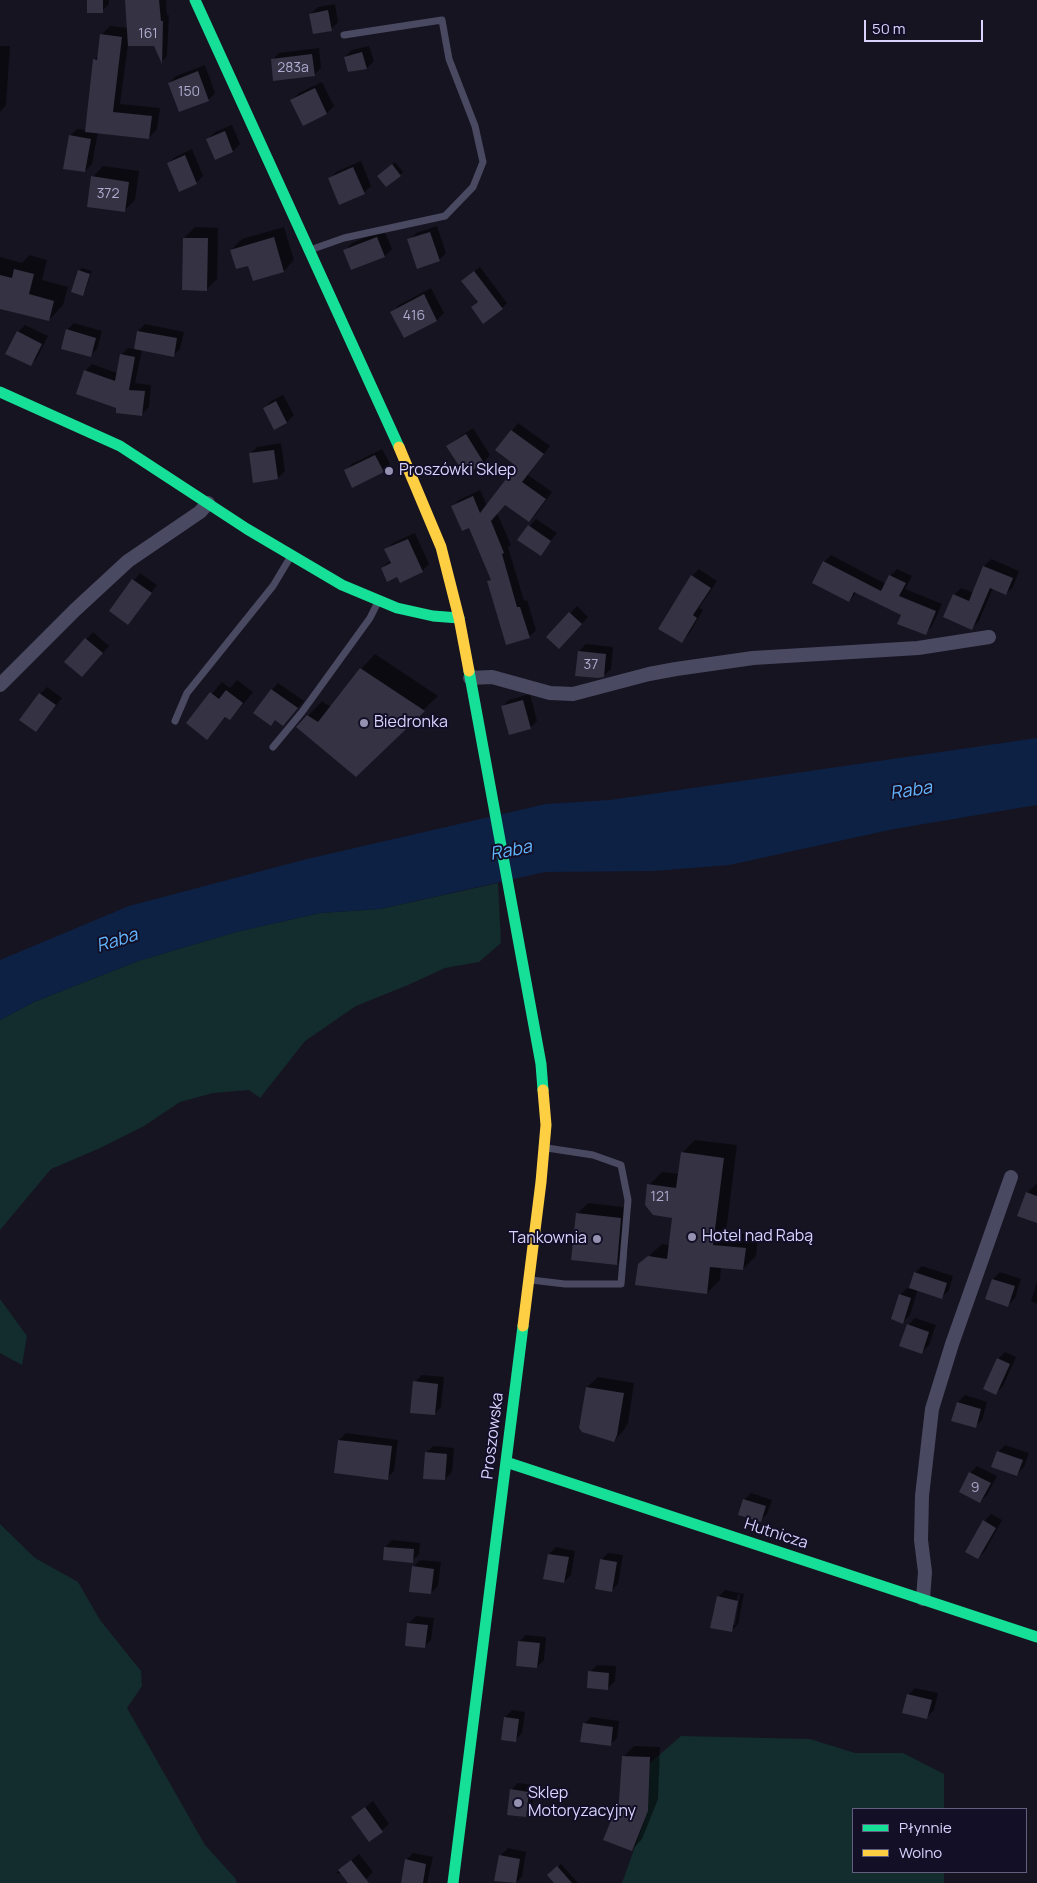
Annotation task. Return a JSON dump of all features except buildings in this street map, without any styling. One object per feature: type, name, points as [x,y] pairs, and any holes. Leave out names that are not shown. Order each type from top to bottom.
[{"type":"main road","name":"Proszowska","points":[[195,0],[423,500],[441,547],[459,618],[528,993],[543,1088],[546,1125],[545,1148],[453,1883]]},
{"type":"main road","points":[[0,392],[120,446],[291,556],[342,585],[396,608],[432,616],[459,618]]},
{"type":"main road","name":"Hutnicza","points":[[506,1462],[1037,1637]]},
{"type":"street","points":[[0,685],[75,610],[128,561],[200,512],[208,503]]},
{"type":"street","points":[[470,678],[492,677],[550,692],[573,694],[649,674],[753,658],[918,648],[988,636]]},
{"type":"street","points":[[924,1599],[925,1572],[921,1540],[922,1496],[932,1409],[952,1344],[1011,1177]]},
{"type":"lane","points":[[309,250],[344,238],[445,216],[473,187],[483,162],[475,126],[449,59],[442,20],[344,35]]},
{"type":"lane","points":[[175,721],[187,693],[273,586],[291,556]]},
{"type":"lane","points":[[273,747],[302,712],[370,618],[379,601]]},
{"type":"lane","points":[[529,1280],[565,1284],[621,1284],[628,1200],[622,1165],[593,1155],[545,1148]]},
{"type":"green space","points":[[498,883],[501,943],[479,962],[445,968],[356,1006],[305,1041],[260,1098],[249,1090],[213,1093],[180,1102],[144,1126],[98,1149],[51,1169],[0,1230],[0,1020],[34,1002],[138,961],[236,932],[320,913],[380,909]]},
{"type":"green space","points":[[0,1299],[27,1336],[22,1365],[0,1353]]},
{"type":"green space","points":[[0,1524],[35,1558],[78,1582],[100,1620],[141,1671],[142,1686],[127,1708],[205,1845],[235,1878],[237,1883],[0,1883]]},
{"type":"green space","points":[[681,1736],[810,1739],[855,1753],[903,1753],[944,1774],[944,1808],[852,1808],[852,1873],[944,1873],[944,1883],[622,1883],[648,1811],[650,1763]]},
{"type":"water","name":"Raba","points":[[1037,738],[1037,805],[894,829],[729,865],[653,871],[545,872],[380,909],[320,913],[236,932],[138,961],[34,1002],[0,1020],[0,960],[129,906],[307,859],[546,804],[610,800]]},
{"type":"traffic: fast","points":[[195,0],[399,447]]},
{"type":"traffic: fast","points":[[0,392],[120,446],[247,529],[342,585],[397,608],[433,616],[459,618]]},
{"type":"traffic: fast","points":[[469,671],[541,1064],[543,1090]]},
{"type":"traffic: fast","points":[[453,1883],[523,1326]]},
{"type":"traffic: fast","points":[[506,1462],[1037,1637]]},
{"type":"traffic: slow","points":[[399,447],[441,547],[459,618],[469,671]]},
{"type":"traffic: slow","points":[[523,1326],[541,1182],[546,1125],[543,1090]]},
{"type":"place","name":"Proszówki Sklep","points":[[389,471]]},
{"type":"place","name":"Biedronka","points":[[364,723]]},
{"type":"place","name":"Hotel nad Rabą","points":[[692,1237]]},
{"type":"place","name":"Tankownia","points":[[597,1239]]},
{"type":"place","name":"Sklep Motoryzacyjny","points":[[518,1803]]}]
